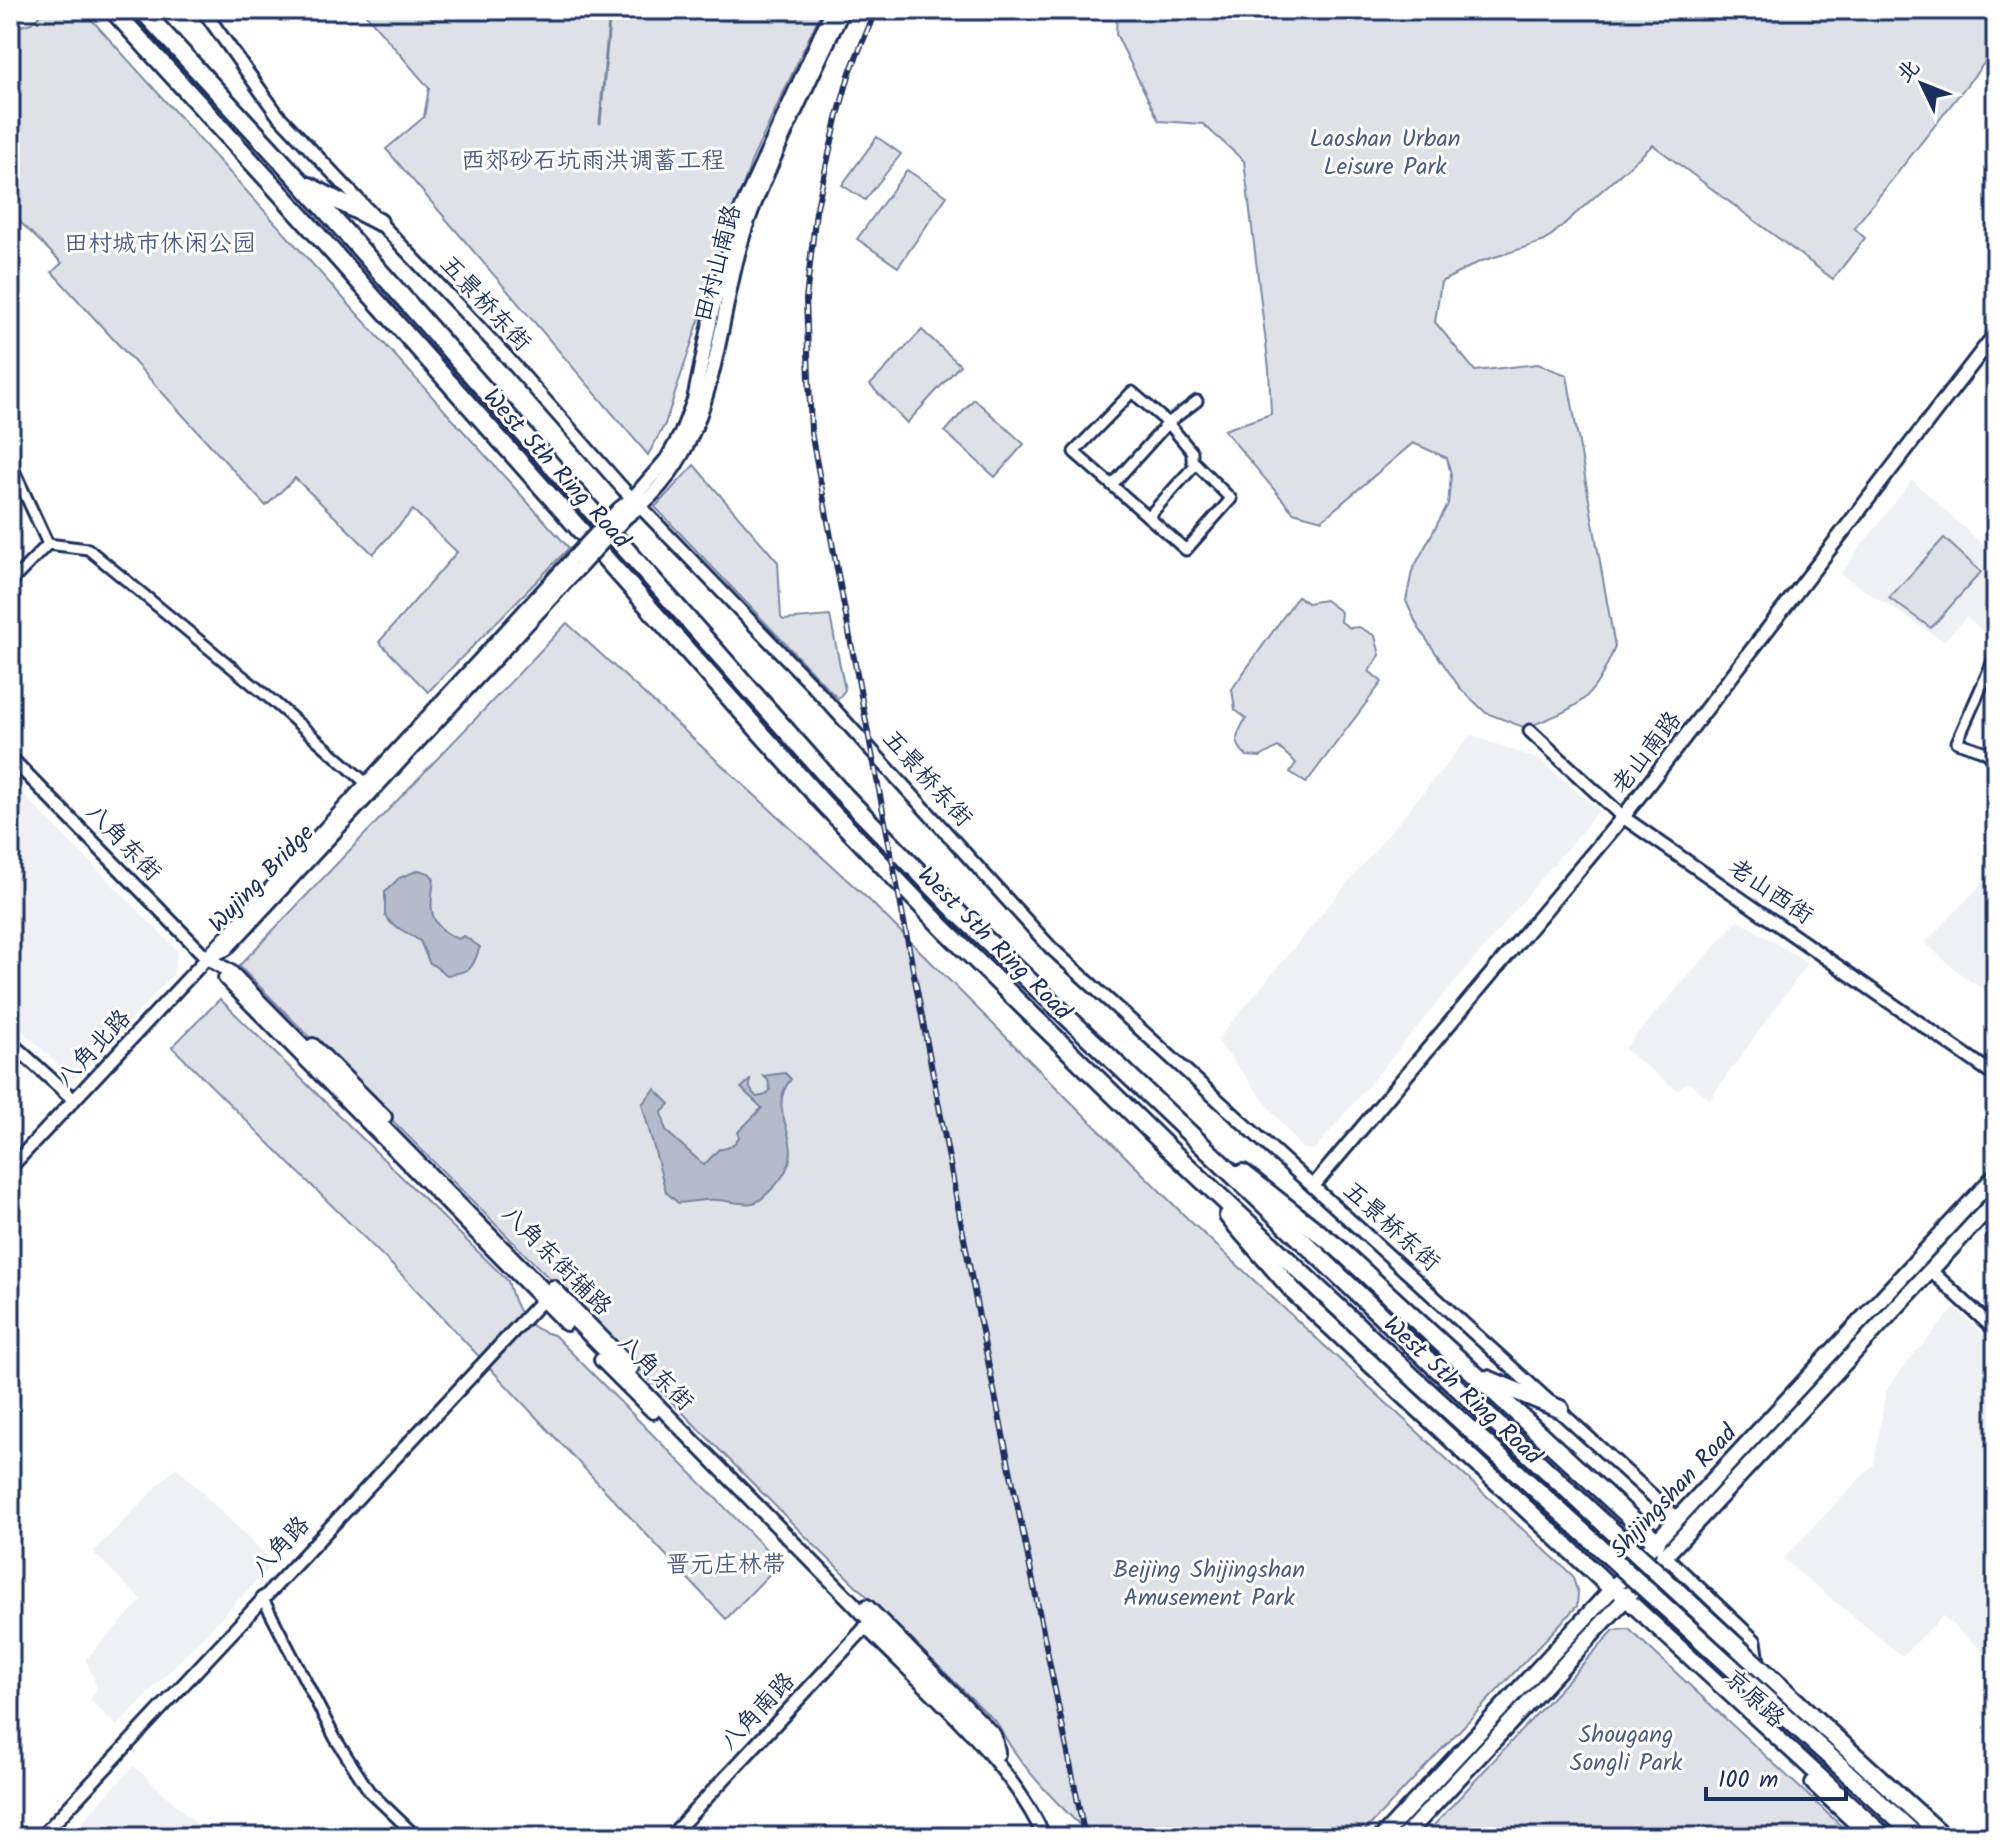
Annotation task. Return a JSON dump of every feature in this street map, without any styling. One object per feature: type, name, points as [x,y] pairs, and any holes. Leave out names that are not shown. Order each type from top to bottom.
[{"type":"highway","points":[[97,10],[175,78]]},
{"type":"highway","name":"West 5th Ring Road","points":[[113,10],[824,804],[943,928],[1166,1146],[1418,1382],[1917,1837]]},
{"type":"highway","name":"West 5th Ring Road","points":[[142,10],[299,180],[838,789],[958,913],[1434,1366],[1944,1837]]},
{"type":"highway","points":[[153,10],[193,65]]},
{"type":"highway","points":[[299,180],[379,222]]},
{"type":"highway","points":[[1160,1107],[1338,1248],[1660,1549]]},
{"type":"highway","points":[[1166,1146],[1296,1294],[1620,1597]]},
{"type":"highway","points":[[1474,1374],[1560,1409]]},
{"type":"main road","name":"田村山南路","points":[[637,502],[681,434],[694,400],[713,308],[741,210],[832,10]]},
{"type":"main road","name":"田村山南路","points":[[622,513],[675,466],[701,413],[712,376],[730,283],[753,209],[843,10]]},
{"type":"main road","name":"老山南路","points":[[1314,1185],[1623,817],[1996,333]]},
{"type":"main road","name":"Wujing Bridge","points":[[207,958],[226,949],[622,513]]},
{"type":"main road","name":"Wujing Bridge","points":[[207,958],[366,783],[576,563]]},
{"type":"main road","name":"八角东街","points":[[207,958],[231,972],[871,1621],[998,1754]]},
{"type":"main road","name":"八角东街","points":[[207,958],[548,1294]]},
{"type":"main road","name":"Shijingshan Road","points":[[1660,1549],[1678,1519],[1996,1175]]},
{"type":"main road","name":"Shijingshan Road","points":[[1404,1837],[1660,1549],[1996,1200]]},
{"type":"main road","name":"Shijingshan Road","points":[[1382,1837],[1620,1597]]},
{"type":"main road","name":"京原路","points":[[1620,1597],[1886,1837]]},
{"type":"main road","name":"京原路","points":[[1620,1597],[1871,1837]]},
{"type":"street","name":"五景桥东街","points":[[203,10],[277,114],[505,355],[637,502],[834,708],[1051,948],[1678,1519]]},
{"type":"street","points":[[1132,392],[1168,423],[1192,452],[1192,460],[1196,464],[1231,499],[1186,550],[1074,452],[1132,392]]},
{"type":"street","points":[[1112,485],[1168,423],[1197,401]]},
{"type":"street","points":[[10,462],[48,544]]},
{"type":"street","points":[[1148,517],[1196,464]]},
{"type":"street","points":[[10,583],[48,544]]},
{"type":"street","points":[[48,544],[88,549],[274,702],[366,783]]},
{"type":"street","points":[[1996,654],[1957,742],[1996,759]]},
{"type":"street","name":"老山西街","points":[[1530,731],[1623,817],[1996,1076]]},
{"type":"street","name":"八角东街","points":[[10,757],[207,958]]},
{"type":"street","name":"八角北路","points":[[10,1168],[207,958]]},
{"type":"street","points":[[10,1042],[74,1100]]},
{"type":"street","points":[[1930,1270],[1996,1331]]},
{"type":"street","name":"八角路","points":[[41,1837],[548,1294]]},
{"type":"street","points":[[1660,1549],[1755,1641],[1767,1727]]},
{"type":"street","points":[[262,1597],[335,1738],[360,1778],[369,1791],[417,1837]]},
{"type":"street","name":"八角东街","points":[[871,1621],[1011,1781],[1044,1837]]},
{"type":"street","name":"八角南路","points":[[670,1837],[871,1621]]},
{"type":"street","name":"八角东街","points":[[998,1754],[1025,1789],[1052,1837]]},
{"type":"shaded area","points":[[1912,480],[1996,557],[1995,641],[1966,617],[1944,641],[1840,574]]},
{"type":"shaded area","points":[[1471,735],[1540,760],[1599,810],[1314,1150],[1302,1149],[1217,1040]]},
{"type":"shaded area","points":[[10,781],[178,951],[173,975],[74,1080],[10,1019]]},
{"type":"shaded area","points":[[1996,869],[1996,997],[1964,977],[1925,943]]},
{"type":"shaded area","points":[[1738,920],[1808,963],[1710,1099],[1688,1082],[1677,1090],[1624,1049]]},
{"type":"shaded area","points":[[1955,1308],[1996,1346],[1996,1664],[1943,1616],[1902,1656],[1783,1559],[1874,1464],[1886,1391]]},
{"type":"shaded area","points":[[176,1467],[274,1563],[117,1726],[90,1700],[97,1688],[86,1659],[142,1600],[93,1552]]},
{"type":"shaded area","points":[[134,1766],[211,1837],[68,1837]]},
{"type":"green space","name":"田村城市休闲公园","points":[[46,10],[79,10],[92,20],[569,548],[428,692],[379,642],[457,552],[413,510],[373,554],[295,478],[266,506],[52,272],[62,263],[10,212],[10,29],[31,23]]},
{"type":"green space","name":"西郊砂石坑雨洪调蓄工程","points":[[362,10],[822,10],[751,162],[665,424],[648,455],[386,149],[424,117],[429,88]]},
{"type":"green space","name":"Laoshan Urban Leisure Park","points":[[1117,10],[1996,10],[1996,48],[1854,228],[1865,238],[1833,279],[1653,145],[1545,241],[1479,262],[1441,282],[1435,322],[1475,371],[1538,364],[1567,375],[1615,647],[1591,692],[1560,714],[1526,728],[1486,713],[1460,688],[1418,627],[1406,601],[1412,571],[1448,504],[1451,475],[1447,458],[1413,443],[1322,520],[1293,512],[1224,430],[1271,414],[1269,369],[1244,161],[1203,124],[1159,121],[1116,34]]},
{"type":"green space","points":[[877,137],[901,154],[865,200],[842,185]]},
{"type":"green space","points":[[907,170],[947,196],[898,267],[857,239]]},
{"type":"green space","points":[[922,330],[960,365],[907,423],[870,385]]},
{"type":"green space","points":[[974,399],[1024,444],[995,477],[945,432]]},
{"type":"green space","points":[[694,465],[778,562],[781,618],[830,616],[845,690],[838,699],[655,507]]},
{"type":"green space","points":[[1944,538],[1981,572],[1931,628],[1889,598]]},
{"type":"green space","points":[[1298,596],[1307,603],[1325,600],[1341,612],[1340,621],[1350,628],[1359,627],[1375,636],[1380,655],[1369,671],[1382,682],[1306,783],[1290,772],[1296,763],[1278,747],[1260,757],[1247,756],[1242,751],[1237,738],[1246,718],[1235,710],[1232,689]]},
{"type":"green space","name":"Beijing Shijingshan Amusement Park","points":[[567,623],[869,900],[1190,1221],[1572,1575],[1578,1593],[1577,1606],[1359,1837],[1092,1837],[1028,1770],[997,1723],[803,1534],[239,966]]},
{"type":"green space","name":"晋元庄林带","points":[[220,999],[508,1281],[518,1309],[528,1323],[554,1335],[780,1563],[726,1619],[408,1281],[172,1047]]},
{"type":"green space","name":"Shougang Songli Park","points":[[1629,1629],[1853,1837],[1423,1837],[1614,1630]]},
{"type":"water","points":[[419,870],[429,873],[434,879],[432,907],[436,922],[448,934],[458,939],[464,936],[480,947],[472,965],[462,972],[447,975],[429,962],[420,941],[392,924],[385,916],[385,892],[399,878]]},
{"type":"water","points":[[785,1073],[791,1079],[783,1093],[781,1106],[790,1143],[790,1157],[785,1172],[773,1188],[753,1203],[711,1200],[678,1203],[666,1192],[642,1104],[655,1089],[670,1104],[662,1112],[666,1131],[704,1165],[719,1149],[733,1144],[739,1137],[738,1132],[762,1108],[741,1088],[750,1080],[750,1088],[757,1097],[766,1095],[770,1090],[768,1080],[763,1076]]},
{"type":"waterway","points":[[600,123],[610,10]]},
{"type":"railway","points":[[876,10],[850,72],[816,211],[806,299],[811,432],[979,1317],[1085,1837]]}]
